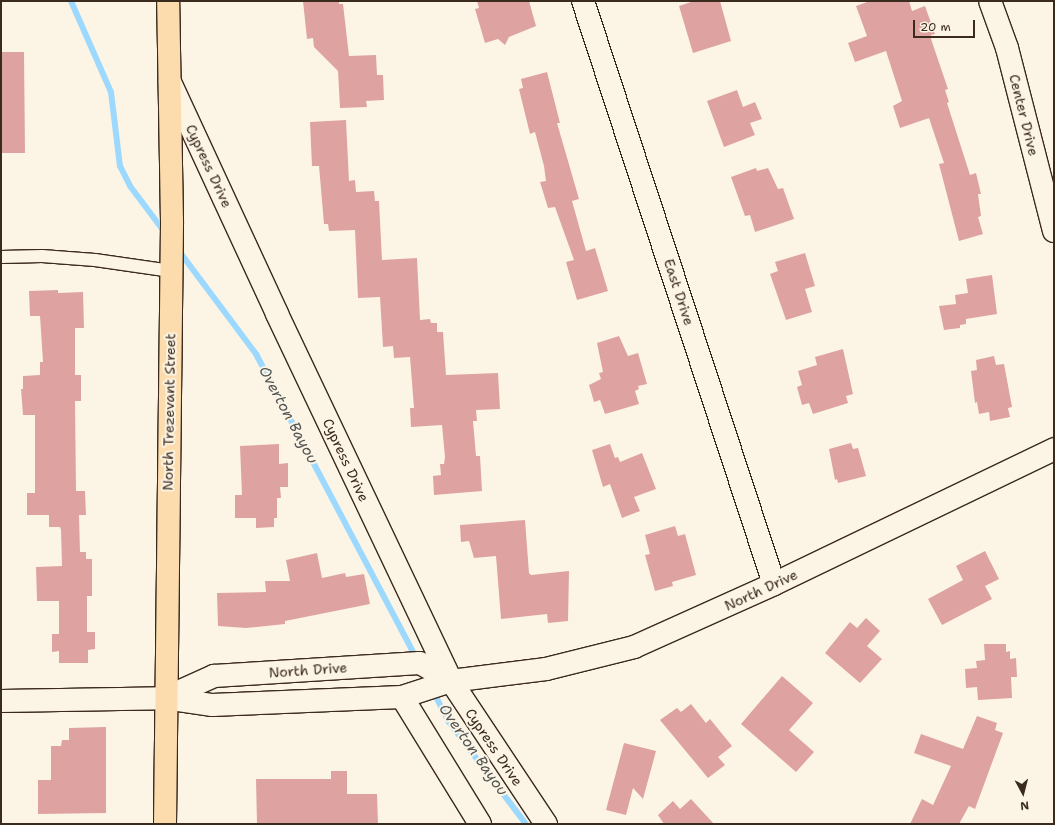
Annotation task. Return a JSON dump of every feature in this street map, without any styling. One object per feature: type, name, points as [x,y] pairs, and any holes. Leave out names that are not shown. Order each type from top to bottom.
[{"type":"main road","name":"North Trezevant Street","points":[[165,824],[165,698],[172,263],[168,1]]},
{"type":"street","name":"East Drive","points":[[583,1],[774,584]]},
{"type":"street","name":"Center Drive","points":[[990,1],[1007,48],[1054,231]]},
{"type":"street","name":"Cypress Drive","points":[[170,82],[277,314],[430,685],[480,824]]},
{"type":"street","name":"North Drive","points":[[1,701],[165,698],[212,705],[430,685],[546,669],[634,647],[774,584],[1054,449]]},
{"type":"street","name":"North Drive","points":[[165,698],[214,676],[420,663],[430,685]]},
{"type":"street","name":"Cypress Drive","points":[[430,685],[546,824]]},
{"type":"lane","points":[[1,257],[42,256],[172,263]]},
{"type":"building","points":[[303,1],[339,1],[339,4],[343,4],[349,56],[376,55],[377,75],[383,75],[384,100],[366,101],[367,107],[340,108],[338,71],[314,47],[313,38],[307,39]]},
{"type":"building","points":[[477,1],[529,1],[536,26],[509,37],[505,45],[498,39],[485,43],[475,9],[479,8]]},
{"type":"building","points":[[694,1],[720,1],[731,41],[693,53],[679,6]]},
{"type":"building","points":[[870,1],[909,1],[912,11],[925,6],[935,34],[931,35],[931,39],[948,89],[945,90],[949,102],[947,103],[970,175],[976,173],[981,194],[978,194],[981,216],[978,217],[983,234],[959,241],[939,164],[944,163],[929,118],[900,128],[893,106],[902,101],[886,51],[855,62],[848,43],[867,36],[856,6]]},
{"type":"building","points":[[1,52],[24,52],[25,153],[1,153]]},
{"type":"building","points":[[547,72],[560,123],[557,123],[579,199],[572,201],[586,251],[595,248],[608,291],[577,300],[566,262],[574,260],[555,207],[548,208],[540,182],[546,181],[544,166],[535,132],[530,134],[519,89],[523,88],[521,79]]},
{"type":"building","points":[[737,90],[743,107],[755,102],[762,119],[750,123],[755,135],[724,147],[707,101]]},
{"type":"building","points":[[346,120],[349,181],[355,180],[356,192],[374,191],[375,201],[379,201],[382,260],[417,258],[420,320],[430,319],[431,323],[437,323],[437,332],[443,332],[446,375],[498,373],[500,409],[476,410],[477,421],[473,421],[476,456],[480,456],[482,491],[434,495],[433,476],[441,475],[440,464],[444,464],[445,457],[442,425],[411,427],[410,408],[414,408],[410,357],[394,358],[393,346],[383,347],[380,297],[358,298],[355,230],[329,231],[328,224],[324,224],[319,166],[312,166],[310,122]]},
{"type":"building","points":[[756,168],[757,171],[768,168],[778,189],[783,188],[794,219],[755,232],[750,215],[745,216],[731,177]]},
{"type":"building","points":[[805,253],[815,286],[805,289],[812,312],[786,320],[770,274],[778,271],[775,262]]},
{"type":"building","points":[[992,275],[997,314],[966,319],[966,324],[960,325],[960,328],[944,330],[939,306],[956,304],[955,295],[968,293],[966,279]]},
{"type":"building","points":[[58,290],[58,293],[83,292],[84,328],[75,328],[75,375],[81,375],[81,401],[75,401],[76,491],[85,491],[86,515],[79,515],[80,552],[86,552],[86,559],[92,559],[92,596],[87,596],[87,632],[95,632],[95,649],[88,650],[88,663],[59,663],[59,651],[52,652],[52,634],[59,634],[59,601],[37,601],[36,567],[62,566],[61,530],[60,527],[49,527],[49,515],[27,515],[27,493],[35,493],[35,415],[23,415],[21,389],[23,389],[23,376],[40,375],[40,362],[43,362],[40,316],[30,316],[29,291]]},
{"type":"building","points":[[619,336],[628,356],[638,353],[647,384],[638,386],[639,389],[635,391],[639,404],[605,414],[600,400],[594,402],[589,385],[601,379],[599,373],[603,372],[597,343]]},
{"type":"building","points":[[843,349],[853,394],[846,396],[848,403],[813,414],[809,403],[802,405],[797,387],[802,385],[798,371],[817,365],[815,357]]},
{"type":"building","points":[[994,356],[996,365],[1004,364],[1012,407],[1008,408],[1010,417],[990,421],[989,412],[979,414],[977,402],[975,403],[971,371],[977,370],[976,360]]},
{"type":"building","points":[[851,443],[853,449],[858,448],[866,476],[838,483],[837,479],[835,480],[829,449]]},
{"type":"building","points":[[279,444],[279,464],[288,463],[288,487],[280,487],[281,498],[277,498],[277,518],[274,518],[274,527],[256,528],[256,518],[235,518],[235,495],[242,495],[240,446]]},
{"type":"building","points":[[610,444],[615,458],[618,457],[620,462],[642,453],[656,489],[634,497],[640,511],[622,518],[610,484],[603,487],[592,450]]},
{"type":"building","points":[[525,520],[529,573],[531,575],[569,571],[568,621],[548,623],[547,614],[501,619],[496,556],[474,558],[469,541],[461,542],[460,525]]},
{"type":"building","points":[[675,526],[678,536],[685,534],[696,575],[672,582],[673,586],[655,591],[645,555],[650,554],[645,535]]},
{"type":"building","points":[[985,551],[999,579],[985,586],[992,599],[942,625],[928,599],[963,580],[956,566]]},
{"type":"building","points":[[317,553],[322,578],[345,573],[346,577],[364,574],[370,604],[285,621],[285,624],[246,628],[218,626],[217,593],[266,592],[265,581],[290,581],[286,560]]},
{"type":"building","points":[[866,618],[880,631],[867,646],[882,659],[860,683],[825,653],[850,622],[857,628]]},
{"type":"building","points":[[984,644],[1006,644],[1006,652],[1010,651],[1010,659],[1016,658],[1017,677],[1011,677],[1012,698],[978,700],[977,687],[966,688],[965,669],[977,668],[976,661],[985,660]]},
{"type":"building","points":[[782,676],[813,703],[789,730],[814,752],[796,772],[741,724]]},
{"type":"building","points":[[691,704],[706,723],[710,719],[732,746],[718,757],[725,765],[708,778],[660,720],[677,708],[681,712]]},
{"type":"building","points":[[977,716],[997,723],[995,730],[1003,733],[975,809],[969,806],[959,824],[910,824],[922,799],[933,805],[951,766],[914,753],[921,734],[963,749]]},
{"type":"building","points":[[106,727],[106,813],[38,814],[38,780],[51,780],[51,746],[61,746],[62,740],[69,740],[69,728]]},
{"type":"building","points":[[624,743],[656,751],[643,799],[633,788],[626,815],[606,810]]},
{"type":"building","points":[[331,771],[347,771],[347,794],[377,794],[378,824],[257,824],[256,779],[331,779]]},
{"type":"building","points":[[691,799],[714,824],[664,824],[658,815],[673,801],[680,809]]},
{"type":"waterway","name":"Overton Bayou","points":[[71,1],[111,92],[120,166],[130,186],[166,234]]},
{"type":"waterway","name":"Overton Bayou","points":[[179,251],[256,354],[417,660]]},
{"type":"waterway","name":"Overton Bayou","points":[[433,691],[449,722],[526,824]]}]
